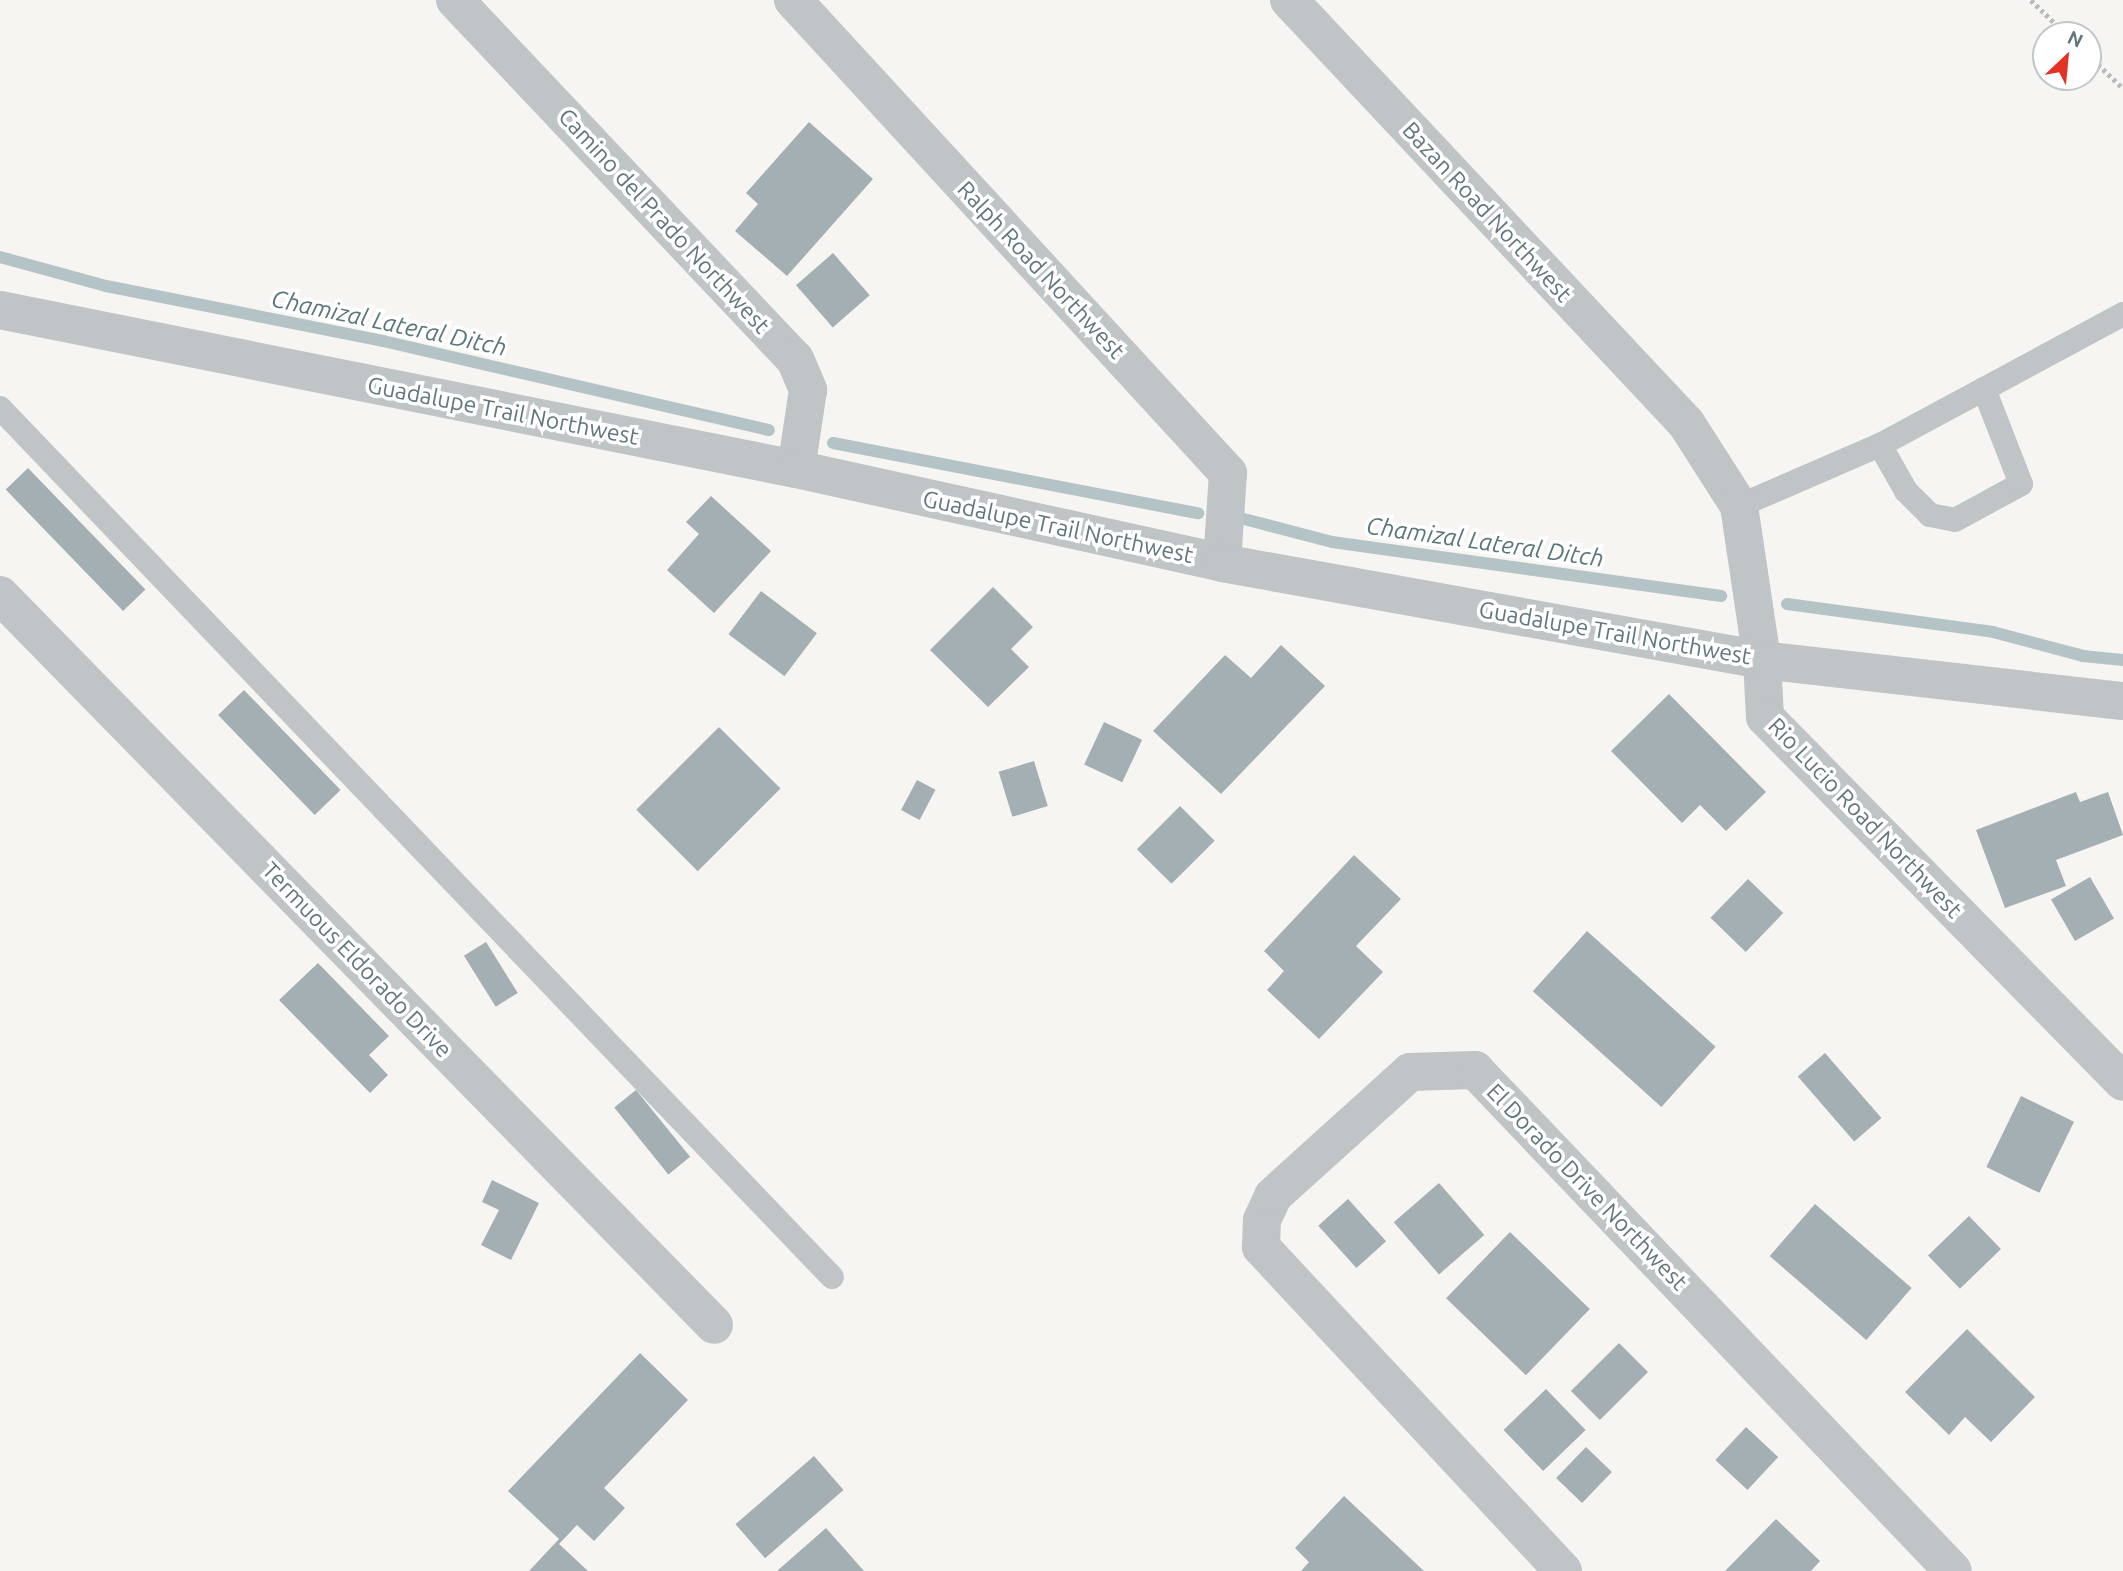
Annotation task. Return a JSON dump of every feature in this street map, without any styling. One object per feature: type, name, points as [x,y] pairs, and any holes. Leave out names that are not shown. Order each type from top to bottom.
[{"type":"street","name":"Camino del Prado Northwest","points":[[455,0],[795,359],[808,390],[796,469]]},
{"type":"street","name":"Ralph Road Northwest","points":[[793,0],[1228,473],[1222,563]]},
{"type":"street","name":"Bazan Road Northwest","points":[[1289,0],[1686,423]]},
{"type":"street","name":"Guadalupe Trail Northwest","points":[[0,310],[796,469],[1222,563],[1762,660],[2123,701]]},
{"type":"street","name":"Rio Lucio Road Northwest","points":[[1686,423],[1739,506],[1762,660],[1765,717],[2123,1082]]},
{"type":"street","name":"Termuous Eldorado Drive","points":[[0,595],[714,1325]]},
{"type":"street","name":"El Dorado Drive Northwest","points":[[1563,1571],[1261,1247],[1262,1220],[1273,1196],[1410,1072],[1475,1070],[1953,1571]]},
{"type":"lane","points":[[1739,506],[1880,445],[2123,314]]},
{"type":"lane","points":[[1880,445],[1906,491],[1930,515],[1955,520],[2021,484],[1984,388]]},
{"type":"lane","points":[[0,408],[832,1277]]},
{"type":"path","points":[[2031,0],[2053,21]]},
{"type":"path","points":[[2102,68],[2123,88]]},
{"type":"building","points":[[809,122],[873,179],[787,276],[735,231],[758,204],[746,193]]},
{"type":"building","points":[[833,253],[870,295],[833,327],[796,285]]},
{"type":"building","points":[[28,468],[145,590],[123,611],[6,490]]},
{"type":"building","points":[[711,496],[771,551],[714,613],[667,570],[699,534],[686,522]]},
{"type":"building","points":[[993,587],[1033,627],[1011,649],[1029,667],[988,707],[930,650]]},
{"type":"building","points":[[761,591],[817,633],[784,676],[729,634]]},
{"type":"building","points":[[1281,645],[1325,686],[1221,794],[1153,731],[1225,655],[1251,678]]},
{"type":"building","points":[[244,690],[341,790],[315,815],[218,715]]},
{"type":"building","points":[[1669,694],[1766,792],[1726,831],[1700,805],[1682,823],[1611,751]]},
{"type":"building","points":[[1104,722],[1142,740],[1122,782],[1084,765]]},
{"type":"building","points":[[719,727],[781,789],[698,871],[636,810]]},
{"type":"building","points":[[1034,761],[1048,806],[1012,817],[999,772]]},
{"type":"building","points":[[917,780],[936,790],[920,820],[901,810]]},
{"type":"building","points":[[2076,792],[2080,802],[2108,792],[2123,835],[2056,860],[2066,886],[2005,908],[1976,830]]},
{"type":"building","points":[[1180,806],[1215,841],[1172,884],[1137,849]]},
{"type":"building","points":[[1354,855],[1401,899],[1356,946],[1383,972],[1319,1039],[1267,990],[1284,971],[1264,951]]},
{"type":"building","points":[[2090,877],[2114,919],[2075,941],[2051,900]]},
{"type":"building","points":[[1748,879],[1783,913],[1746,952],[1710,918]]},
{"type":"building","points":[[1587,931],[1716,1047],[1661,1107],[1533,991]]},
{"type":"building","points":[[486,942],[518,993],[496,1007],[464,956]]},
{"type":"building","points":[[318,963],[389,1036],[369,1055],[388,1075],[370,1093],[279,1000]]},
{"type":"building","points":[[1825,1053],[1881,1118],[1854,1142],[1798,1077]]},
{"type":"building","points":[[636,1090],[690,1157],[668,1174],[614,1108]]},
{"type":"building","points":[[2021,1096],[2074,1122],[2039,1193],[1986,1167]]},
{"type":"building","points":[[492,1180],[539,1203],[511,1260],[481,1245],[499,1210],[482,1202]]},
{"type":"building","points":[[1439,1183],[1484,1235],[1439,1274],[1394,1222]]},
{"type":"building","points":[[1348,1199],[1386,1241],[1356,1268],[1318,1226]]},
{"type":"building","points":[[1815,1204],[1912,1288],[1866,1340],[1770,1256]]},
{"type":"building","points":[[1969,1216],[2001,1249],[1960,1289],[1928,1256]]},
{"type":"building","points":[[1510,1232],[1590,1309],[1526,1375],[1446,1298]]},
{"type":"building","points":[[1967,1329],[2035,1397],[1991,1442],[1965,1417],[1949,1435],[1905,1392]]},
{"type":"building","points":[[1619,1343],[1648,1372],[1600,1420],[1571,1391]]},
{"type":"building","points":[[640,1353],[688,1400],[604,1488],[625,1508],[594,1541],[577,1525],[559,1544],[588,1571],[529,1571],[559,1539],[508,1491]]},
{"type":"building","points":[[1546,1389],[1586,1430],[1543,1471],[1504,1430]]},
{"type":"building","points":[[1746,1427],[1778,1457],[1747,1490],[1715,1460]]},
{"type":"building","points":[[1586,1447],[1612,1472],[1582,1503],[1556,1478]]},
{"type":"building","points":[[814,1456],[844,1490],[765,1558],[736,1524]]},
{"type":"building","points":[[1344,1496],[1424,1571],[1301,1571],[1309,1562],[1295,1548]]},
{"type":"building","points":[[1776,1519],[1820,1561],[1811,1571],[1725,1571]]},
{"type":"building","points":[[826,1528],[864,1571],[777,1571]]},
{"type":"waterway","name":"Chamizal Lateral Ditch","points":[[0,257],[106,286],[383,341],[769,430]]},
{"type":"waterway","name":"Chamizal Lateral Ditch","points":[[833,443],[1198,513]]},
{"type":"waterway","name":"Chamizal Lateral Ditch","points":[[1244,519],[1332,542],[1721,596]]},
{"type":"waterway","name":"Chamizal Lateral Ditch","points":[[1787,604],[1993,632],[2083,656],[2123,660]]}]
